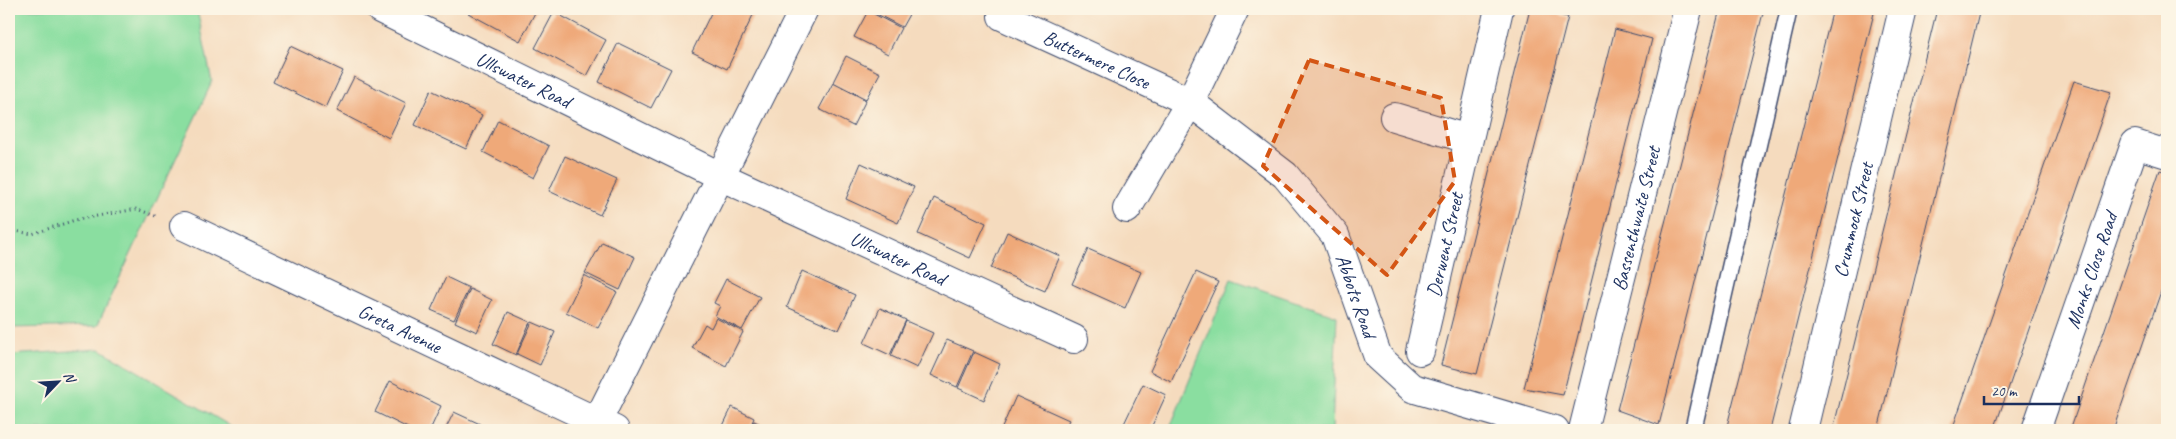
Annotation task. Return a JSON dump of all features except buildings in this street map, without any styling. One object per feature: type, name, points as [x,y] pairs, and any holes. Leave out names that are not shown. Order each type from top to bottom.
[{"type":"street","name":"Ullswater Road","points":[[380,9],[722,178],[1074,339]]},
{"type":"street","points":[[606,426],[722,178],[804,9]]},
{"type":"street","points":[[1127,209],[1190,102],[1235,9]]},
{"type":"street","name":"Crummock Street","points":[[1803,430],[1903,9]]},
{"type":"street","name":"Bassenthwaite Street","points":[[1582,430],[1685,10]]},
{"type":"street","name":"Derwent Street","points":[[1420,352],[1468,139],[1491,11]]},
{"type":"street","name":"Buttermere Close","points":[[1002,16],[1190,102]]},
{"type":"street","name":"Abbots Road","points":[[1190,102],[1285,175],[1335,235],[1378,356],[1412,388],[1555,430]]},
{"type":"street","points":[[1394,117],[1468,139]]},
{"type":"street","name":"Monks Close Road","points":[[2036,430],[2135,144],[2167,154]]},
{"type":"street","name":"Greta Avenue","points":[[184,226],[606,426]]},
{"type":"lane","points":[[1693,430],[1789,9]]},
{"type":"path","points":[[9,230],[32,234],[75,220],[137,209],[184,226]]},
{"type":"highlighted area","points":[[1309,60],[1441,98],[1455,181],[1387,275],[1263,166]]},
{"type":"green space","points":[[9,9],[197,9],[212,82],[97,326],[9,328]]},
{"type":"green space","points":[[1231,279],[1337,316],[1332,430],[1169,430]]},
{"type":"green space","points":[[100,349],[237,430],[21,430],[9,423],[9,355]]}]
